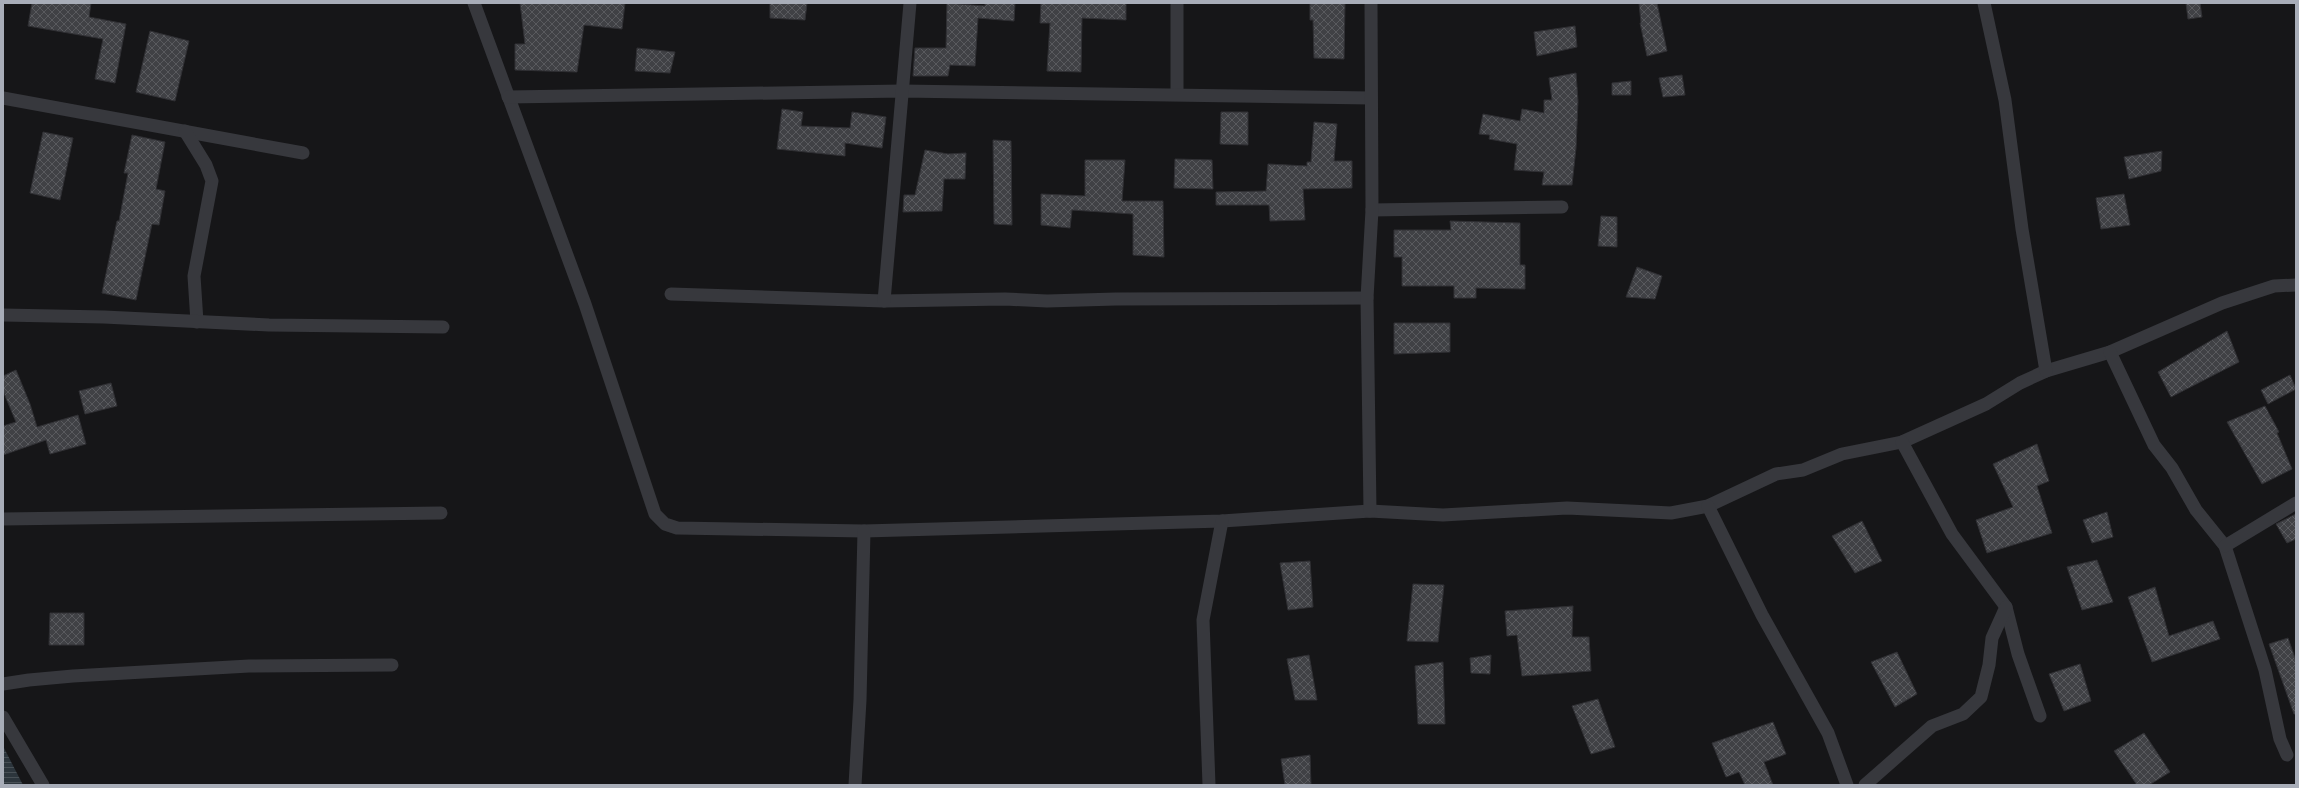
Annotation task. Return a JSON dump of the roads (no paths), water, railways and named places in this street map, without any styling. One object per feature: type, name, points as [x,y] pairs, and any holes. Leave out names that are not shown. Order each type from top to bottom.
[{"type":"street","points":[[474,3],[585,304],[655,514],[664,524],[677,528],[864,531],[1222,521],[1370,511],[1443,514],[1567,508],[1671,513],[1708,506],[1776,474],[1803,470],[1842,454],[1902,442],[1986,404],[2020,383],[2046,371],[2110,352],[2222,303],[2274,286],[2296,286]]},
{"type":"street","points":[[884,301],[910,3]]},
{"type":"street","points":[[1177,3],[1177,94]]},
{"type":"street","points":[[1370,511],[1367,298],[1372,210],[1372,3]]},
{"type":"street","points":[[1984,3],[2005,100],[2022,229],[2046,371]]},
{"type":"street","points":[[508,97],[902,91],[1371,98]]},
{"type":"street","points":[[3,98],[303,153]]},
{"type":"street","points":[[185,131],[206,165],[212,181],[194,276],[197,322]]},
{"type":"street","points":[[1372,210],[1562,207]]},
{"type":"street","points":[[671,294],[884,301],[1005,299],[1047,301],[1116,298],[1367,298]]},
{"type":"street","points":[[3,315],[104,317],[269,325],[443,327]]},
{"type":"street","points":[[2110,352],[2154,445],[2172,468],[2196,510],[2225,546],[2265,670],[2280,739],[2287,755]]},
{"type":"street","points":[[1902,442],[1952,534],[2006,607],[2018,654],[2040,716]]},
{"type":"street","points":[[2225,546],[2296,503]]},
{"type":"street","points":[[1708,506],[1762,615],[1828,733],[1847,785]]},
{"type":"street","points":[[3,519],[441,514]]},
{"type":"street","points":[[1209,785],[1202,620],[1222,521]]},
{"type":"street","points":[[856,785],[860,700],[864,531]]},
{"type":"street","points":[[1865,785],[1932,726],[1963,714],[1981,696],[1989,665],[1992,638],[2006,607]]},
{"type":"street","points":[[3,684],[66,677],[249,666],[392,665]]},
{"type":"street","points":[[3,717],[43,785]]}]
